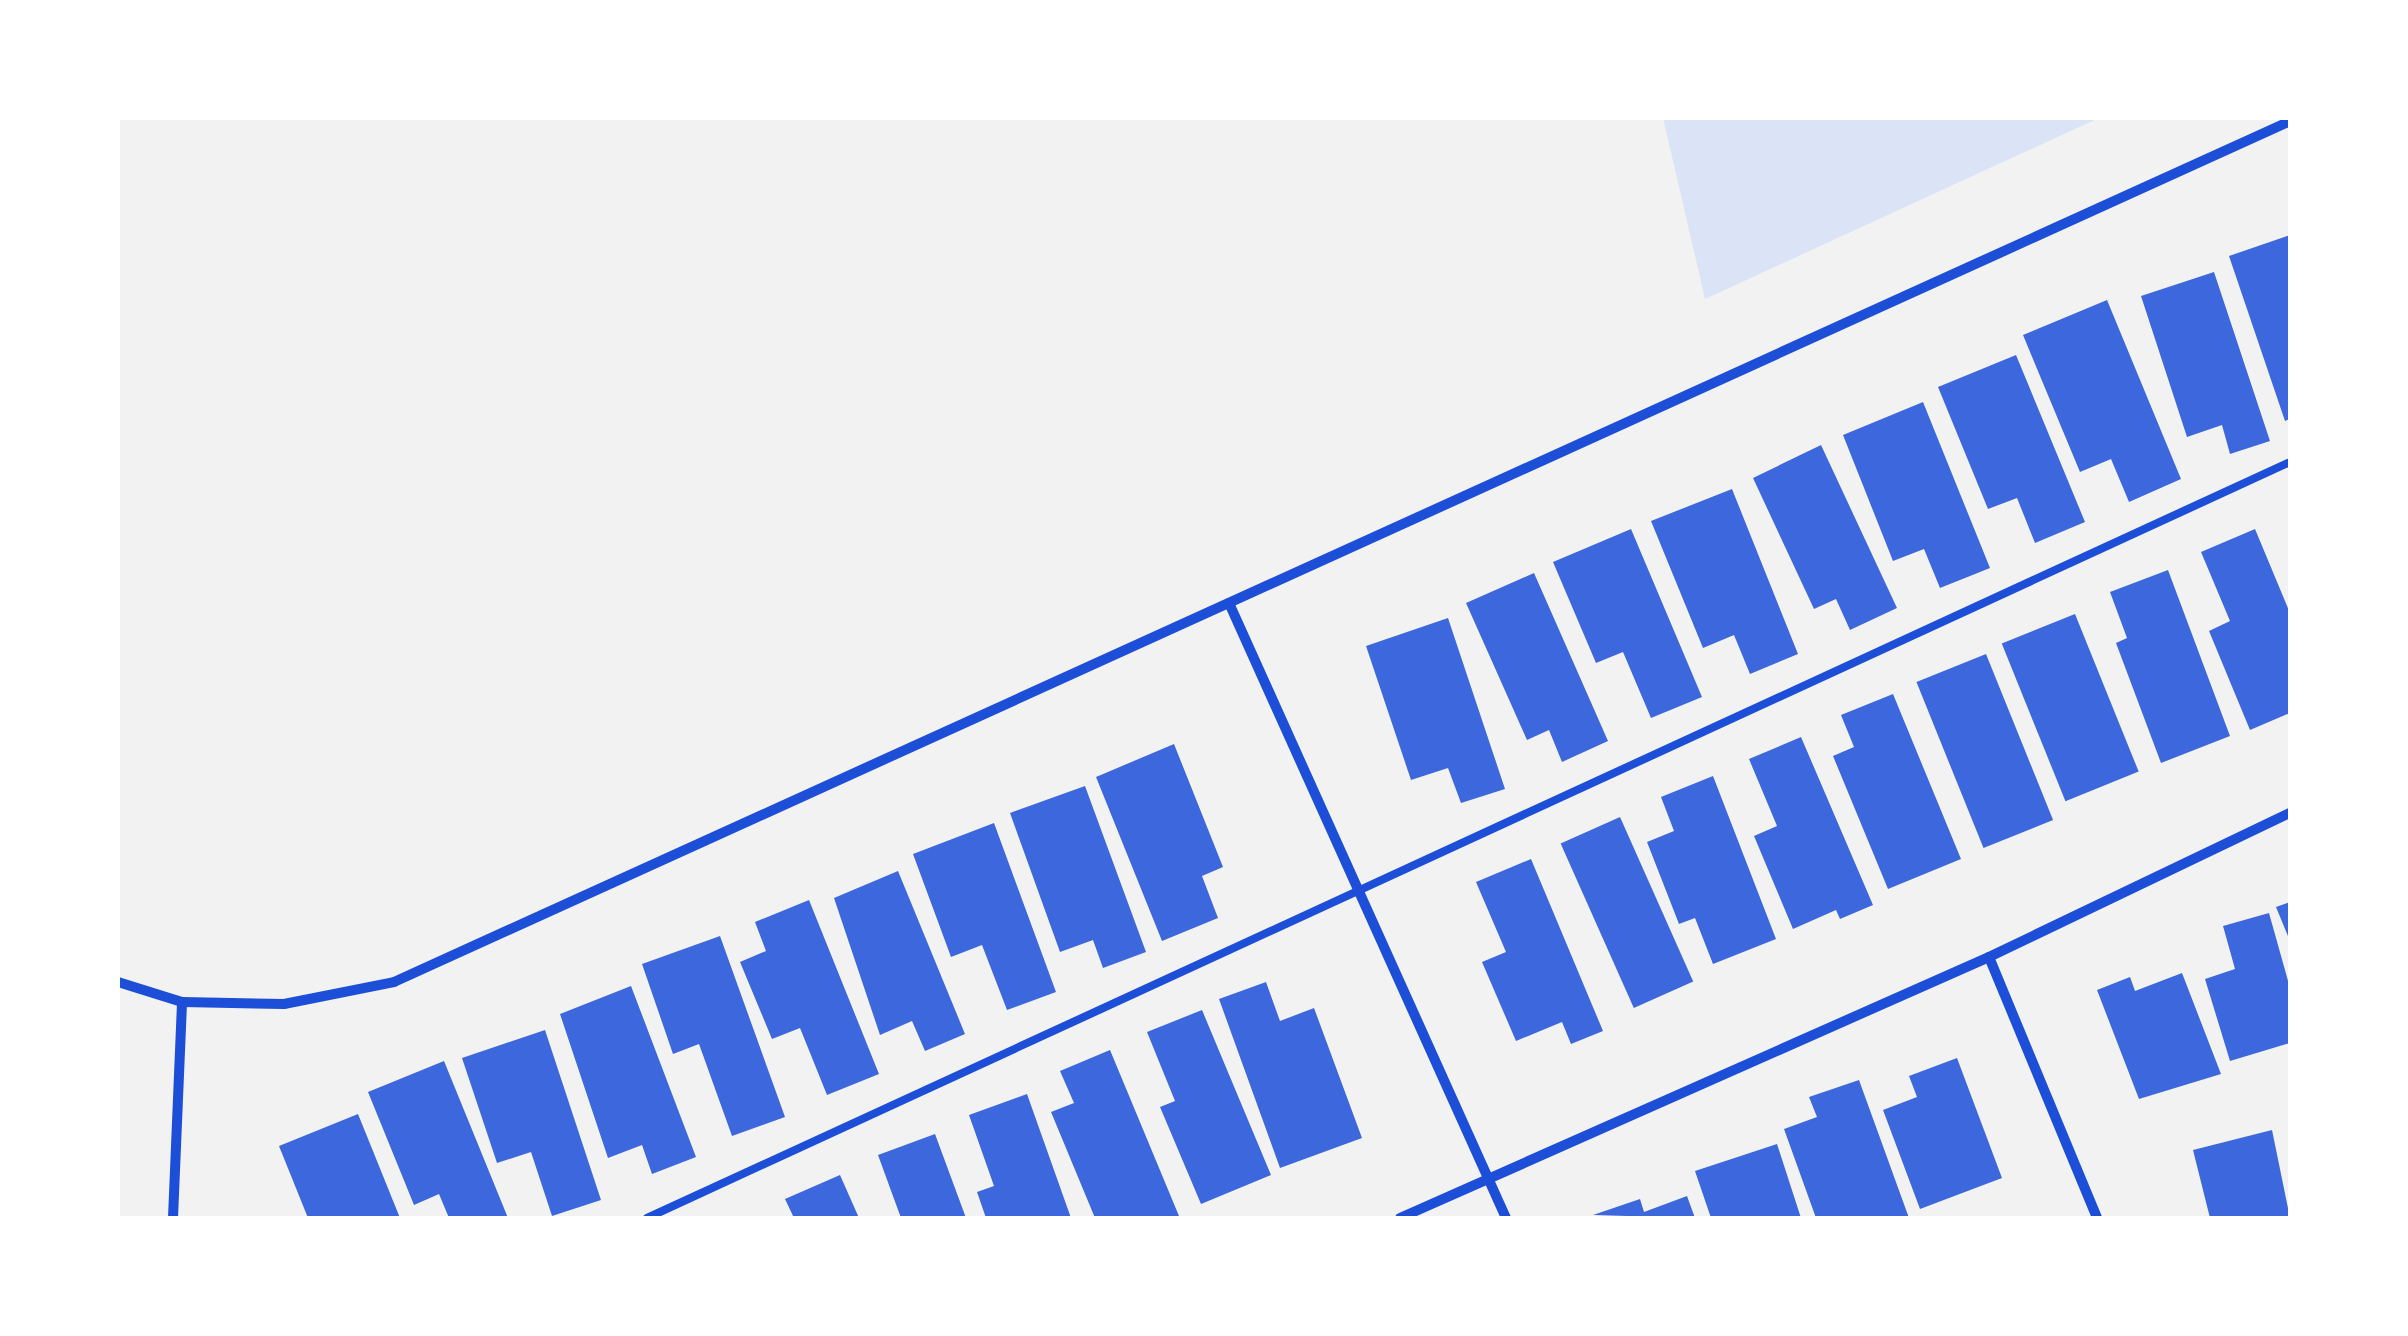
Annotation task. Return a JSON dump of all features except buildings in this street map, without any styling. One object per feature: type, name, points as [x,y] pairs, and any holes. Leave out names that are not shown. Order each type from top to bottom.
[{"type":"street","points":[[118,982],[182,1002],[284,1004],[394,982],[2290,121]]},
{"type":"street","points":[[1230,603],[1356,896],[1506,1218]]},
{"type":"street","points":[[1400,1218],[1989,956],[2290,813]]},
{"type":"street","points":[[1989,956],[2097,1218]]},
{"type":"street","points":[[174,1218],[182,1002]]},
{"type":"lane","points":[[647,1218],[1356,896],[2290,462]]},
{"type":"shaded area","points":[[1663,118],[2099,118],[1705,299]]}]
